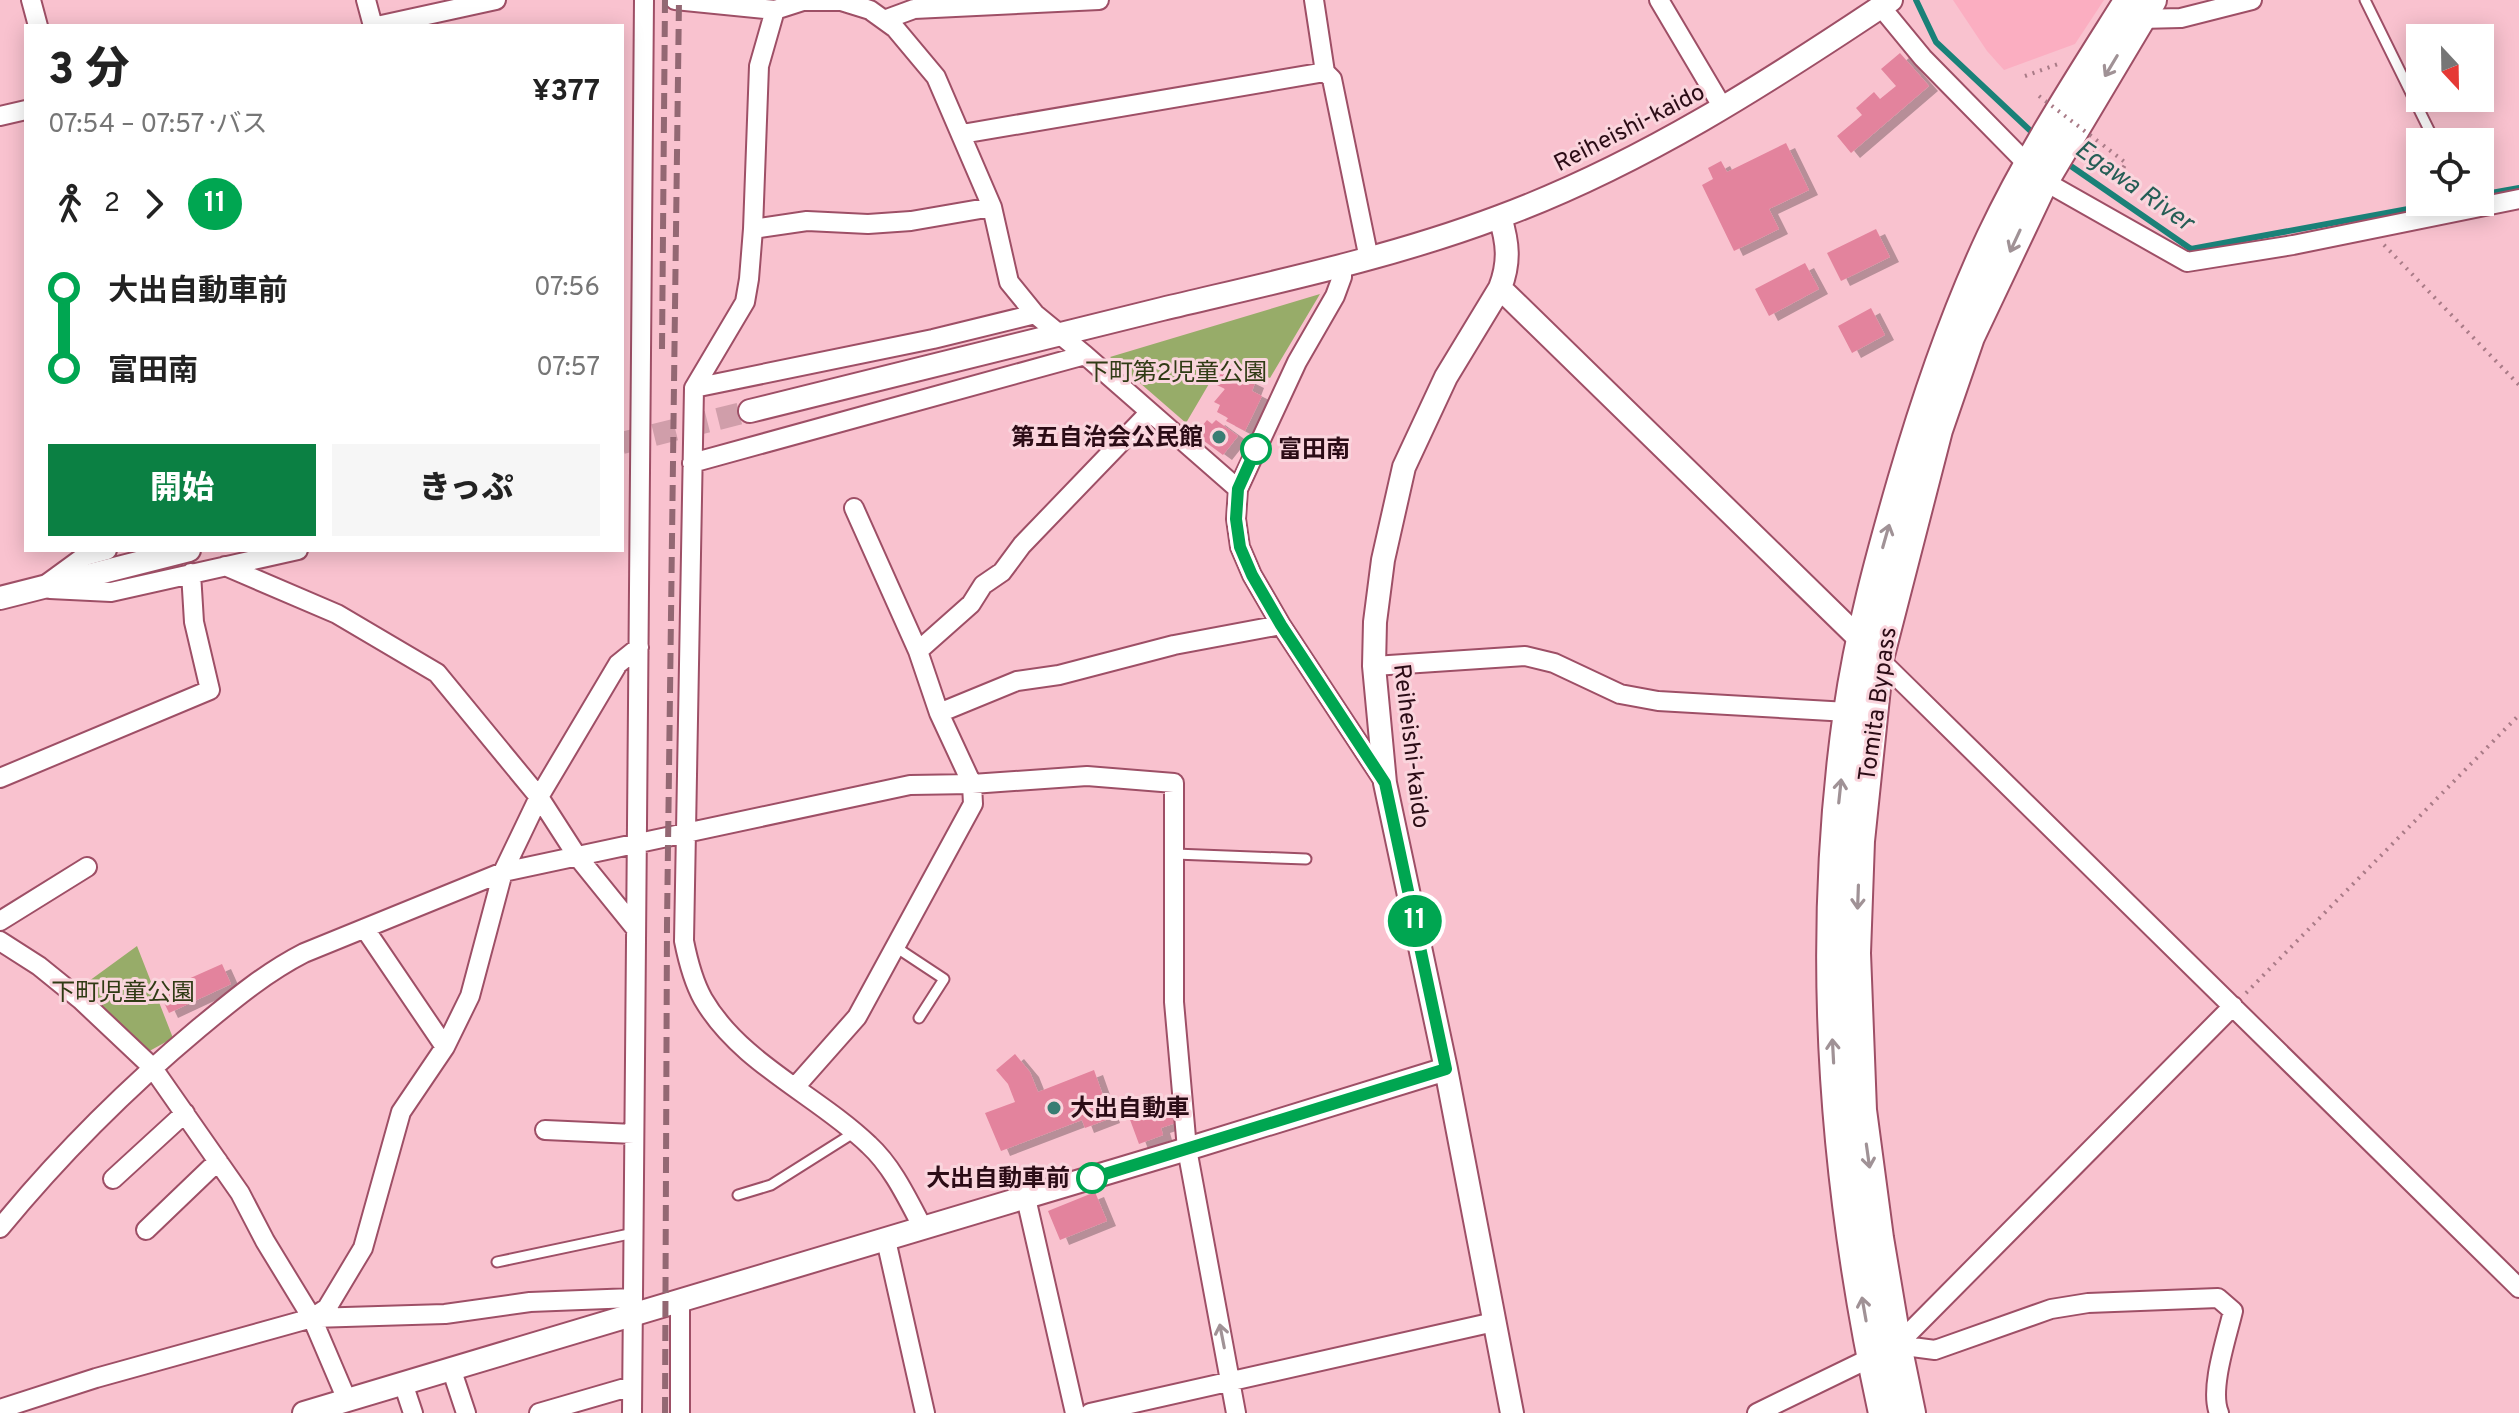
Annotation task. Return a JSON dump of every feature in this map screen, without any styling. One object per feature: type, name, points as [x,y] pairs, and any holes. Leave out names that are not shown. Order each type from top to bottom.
[{"type":"main road","name":"Tomita Bypass","points":[[1883,1413],[1884,1351],[1862,1110],[1856,953],[1870,650],[1879,559],[1923,410],[1953,324],[1991,238],[2039,168],[2056,136],[2140,6]]},
{"type":"main road","name":"Tomita Bypass","points":[[1870,650],[1848,712],[1835,840],[1831,954],[1833,1042],[1837,1115],[1851,1226],[1884,1351],[1911,1413]]},
{"type":"street","points":[[31,0],[37,24]]},
{"type":"street","points":[[366,0],[374,24]]},
{"type":"street","points":[[384,24],[496,0]]},
{"type":"street","points":[[632,1413],[639,647],[631,476],[641,402],[644,0]]},
{"type":"street","points":[[675,0],[775,10],[803,1],[841,1],[870,10],[895,28],[936,77],[962,134],[992,207],[1009,282],[1035,314],[1238,489]]},
{"type":"street","points":[[884,20],[914,9],[1099,0]]},
{"type":"street","points":[[1314,0],[1325,72],[1332,79],[1369,259]]},
{"type":"street","points":[[1659,0],[1723,108]]},
{"type":"street","points":[[2140,6],[2181,18],[2252,0]]},
{"type":"street","points":[[1886,3],[1923,58],[2039,168],[2187,262],[2293,245],[2519,199]]},
{"type":"street","name":"Reiheishi-kaido","points":[[1512,1413],[1446,1069],[1385,783],[1375,701],[1375,622],[1383,560],[1404,467],[1446,377],[1500,288],[1508,256],[1500,217],[1622,164],[1723,108],[1886,3]]},
{"type":"street","points":[[775,10],[759,66],[753,229],[745,302],[694,388],[684,941],[694,980],[704,1001],[725,1027],[752,1054],[872,1147],[892,1174],[923,1228]]},
{"type":"street","points":[[962,134],[1325,72]]},
{"type":"street","points":[[0,116],[24,110]]},
{"type":"street","points":[[753,229],[807,221],[868,224],[911,221],[992,207]]},
{"type":"street","points":[[750,411],[1342,266],[1500,217]]},
{"type":"street","points":[[1342,266],[1342,277],[1335,296],[1297,362],[1238,489],[1236,519],[1240,547],[1252,575],[1281,625],[1385,783]]},
{"type":"street","points":[[1500,288],[2519,1288]]},
{"type":"street","points":[[694,388],[933,339],[1035,314]]},
{"type":"street","points":[[692,463],[1085,355]]},
{"type":"street","points":[[624,407],[641,402]]},
{"type":"street","points":[[918,651],[971,604],[983,585],[1002,572],[1022,545],[1149,413]]},
{"type":"street","points":[[796,1086],[857,1017],[973,804],[972,784],[939,713],[918,651],[854,508]]},
{"type":"street","points":[[40,589],[85,556],[100,552]]},
{"type":"street","points":[[0,598],[181,552]]},
{"type":"street","points":[[40,589],[111,592],[289,552]]},
{"type":"street","points":[[225,566],[337,614],[437,673],[539,797],[577,856],[636,929]]},
{"type":"street","points":[[0,778],[210,690],[194,622],[191,573]]},
{"type":"street","points":[[939,713],[1017,681],[1059,675],[1174,645],[1281,625]]},
{"type":"street","points":[[312,1318],[327,1308],[363,1248],[401,1112],[445,1047],[470,996],[503,872],[539,797],[618,664],[639,647]]},
{"type":"street","points":[[1374,666],[1525,656],[1554,663],[1620,694],[1658,701],[1848,712]]},
{"type":"street","points":[[0,1228],[45,1173],[152,1067],[273,969],[503,872],[910,785],[1087,776],[1174,783],[1174,1002],[1187,1149],[1236,1413]]},
{"type":"street","points":[[0,921],[87,867]]},
{"type":"street","points":[[365,929],[445,1047]]},
{"type":"street","points":[[0,941],[39,966],[81,1000],[152,1067],[218,1161],[312,1318],[347,1400]]},
{"type":"street","points":[[1757,1413],[1884,1351],[2233,1006]]},
{"type":"street","points":[[0,1409],[96,1378],[312,1318],[445,1314],[530,1302],[633,1307],[680,1302],[1446,1069]]},
{"type":"street","points":[[113,1179],[185,1113]]},
{"type":"street","points":[[545,1130],[634,1134]]},
{"type":"street","points":[[146,1230],[218,1161]]},
{"type":"street","points":[[1026,1198],[1075,1413]]},
{"type":"street","points":[[886,1240],[925,1413]]},
{"type":"street","points":[[1884,1351],[1935,1350],[2051,1309],[2088,1303],[2218,1298],[2233,1311],[2220,1363],[2215,1405],[2219,1413]]},
{"type":"street","points":[[680,1302],[680,1413]]},
{"type":"street","points":[[304,1413],[633,1307]]},
{"type":"street","points":[[1090,1413],[1494,1322]]},
{"type":"street","points":[[451,1368],[466,1413]]},
{"type":"street","points":[[403,1383],[413,1413]]},
{"type":"street","points":[[539,1413],[632,1386]]},
{"type":"lane","points":[[2365,0],[2428,128]]},
{"type":"lane","points":[[1175,854],[1306,859]]},
{"type":"lane","points":[[894,946],[944,979],[919,1018]]},
{"type":"lane","points":[[738,1195],[771,1185],[855,1132]]},
{"type":"lane","points":[[497,1262],[634,1233]]},
{"type":"path","points":[[2025,76],[2062,62],[2054,74]]},
{"type":"path","points":[[2047,85],[2039,96],[2126,163],[2121,172],[2094,150]]},
{"type":"path","points":[[2369,228],[2519,385]]},
{"type":"path","points":[[2233,1006],[2519,715]]},
{"type":"shaded area","points":[[1953,0],[2104,0],[2075,44],[2004,70],[1987,51]]},
{"type":"green space","name":"下町第2児童公園","points":[[1320,294],[1270,378],[1223,360],[1186,423],[1110,357]]},
{"type":"green space","name":"下町児童公園","points":[[137,946],[173,1038],[144,1054],[78,989]]},
{"type":"building","points":[[1900,53],[1929,86],[1851,153],[1837,136],[1862,115],[1856,108],[1874,92],[1880,99],[1896,86],[1881,69]]},
{"type":"building","points":[[1786,143],[1809,190],[1769,209],[1779,229],[1734,251],[1702,185],[1713,179],[1708,168],[1721,161],[1727,172]]},
{"type":"building","points":[[1876,229],[1890,257],[1841,281],[1827,253]]},
{"type":"building","points":[[1805,263],[1819,289],[1769,316],[1755,289]]},
{"type":"building","points":[[1871,308],[1885,335],[1852,353],[1838,326]]},
{"type":"building","points":[[1224,368],[1255,383],[1252,391],[1262,396],[1245,431],[1217,412],[1220,405],[1214,402],[1225,389],[1215,384]]},
{"type":"building","name":"第五自治会公民館","points":[[1207,420],[1212,424],[1216,420],[1238,436],[1223,455],[1200,438],[1203,435],[1198,431]]},
{"type":"building","points":[[222,964],[231,984],[169,1013],[159,992]]},
{"type":"building","name":"大出自動車","points":[[1015,1054],[1030,1072],[1038,1092],[1094,1070],[1111,1118],[1085,1128],[1082,1120],[1001,1151],[985,1113],[1015,1102],[1008,1084],[996,1070]]},
{"type":"building","points":[[1168,1102],[1176,1123],[1161,1128],[1163,1135],[1139,1144],[1129,1117]]},
{"type":"building","points":[[1095,1192],[1107,1221],[1060,1240],[1048,1211]]},
{"type":"waterway","name":"Egawa River","points":[[1916,0],[1936,42],[2036,136]]},
{"type":"waterway","name":"Egawa River","points":[[2065,162],[2191,249],[2406,209]]},
{"type":"waterway","name":"Egawa River","points":[[2494,192],[2519,188]]},
{"type":"tunnel","points":[[624,442],[750,411]]},
{"type":"railway","points":[[662,349],[665,0]]},
{"type":"railway","points":[[665,1413],[667,924],[679,0]]},
{"type":"bus line","name":"11","points":[[1092,1178],[1446,1069],[1385,783],[1281,625],[1252,575],[1240,547],[1236,519],[1238,489],[1256,449]]},
{"type":"place","name":"第五自治会公民館","points":[[1219,437]]},
{"type":"place","name":"富田南","points":[[1256,449]]},
{"type":"place","name":"大出自動車","points":[[1054,1108]]},
{"type":"place","name":"大出自動車前","points":[[1092,1178]]}]
